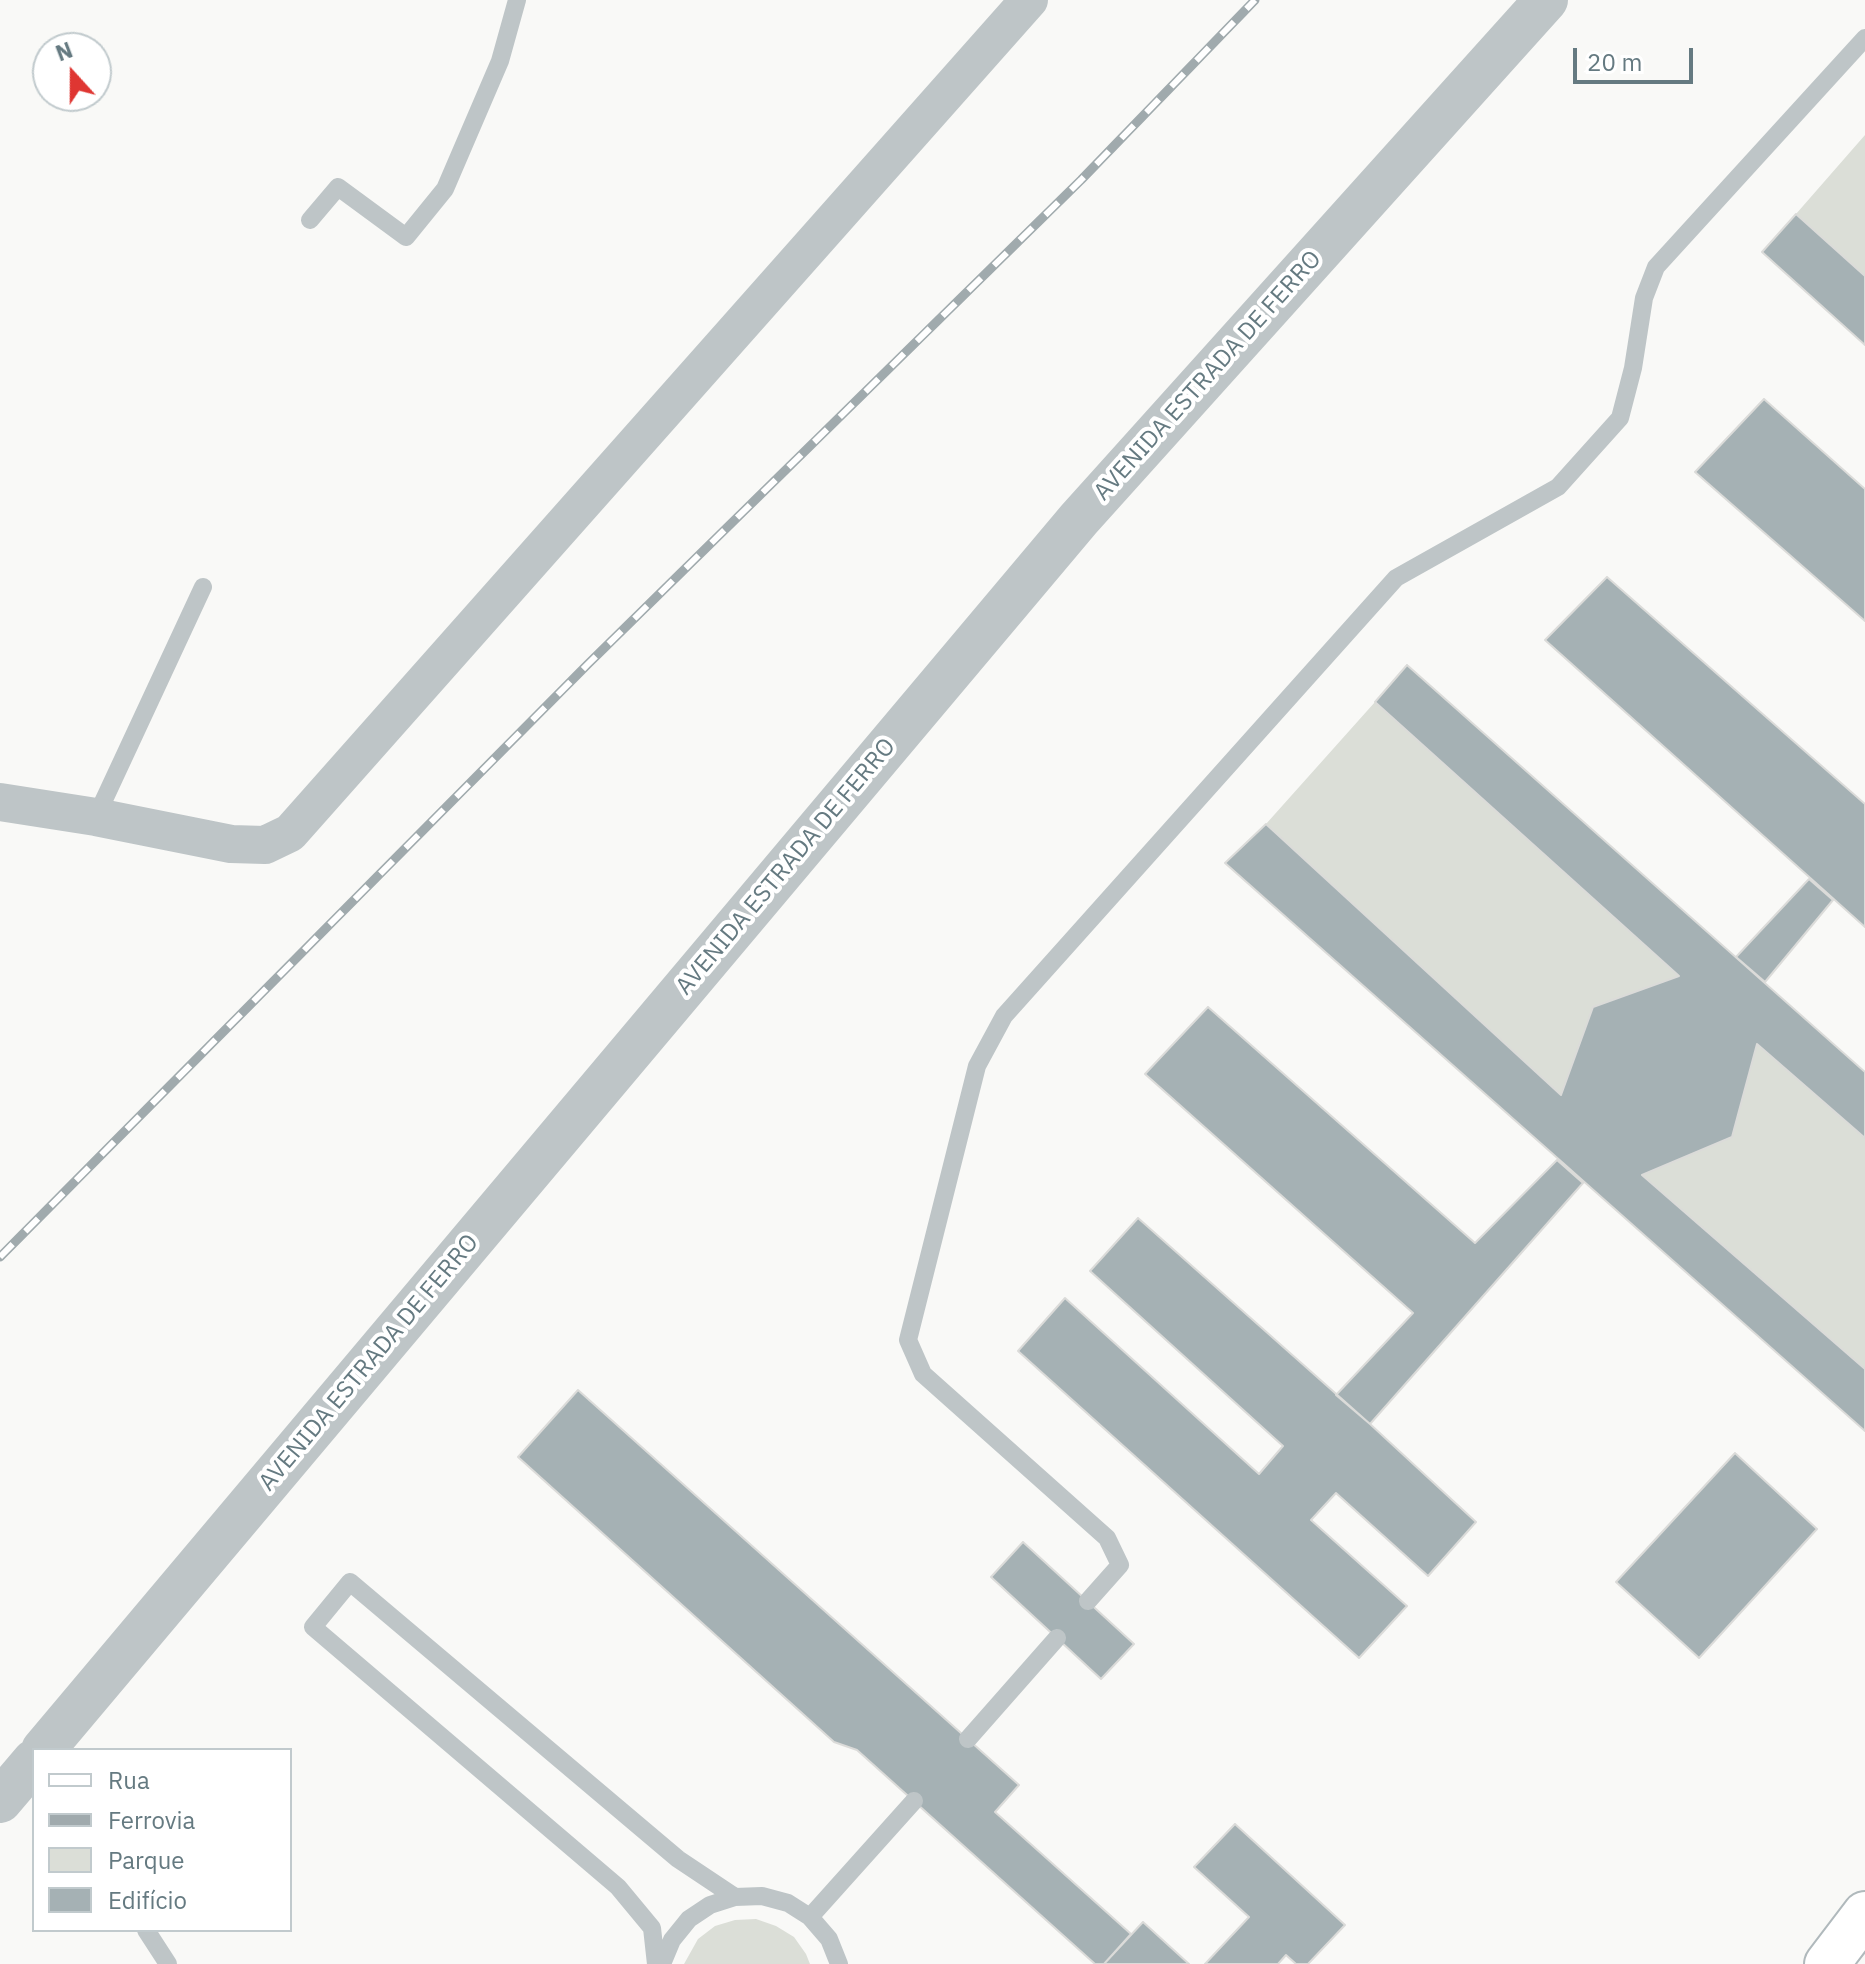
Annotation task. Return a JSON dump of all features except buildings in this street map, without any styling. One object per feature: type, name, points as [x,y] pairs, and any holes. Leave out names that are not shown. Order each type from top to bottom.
[{"type":"main road","points":[[1827,1964],[1865,1914]]},
{"type":"street","points":[[0,802],[96,817],[231,844],[265,845],[290,833],[1029,0]]},
{"type":"street","name":"AVENIDA ESTRADA DE FERRO","points":[[45,1748],[1079,519],[1546,0]]},
{"type":"street","points":[[0,1801],[32,1763]]},
{"type":"lane","points":[[310,220],[338,187],[406,237],[445,189],[500,61],[517,0]]},
{"type":"lane","points":[[1088,1601],[1120,1565],[1107,1538],[923,1374],[908,1340],[977,1066],[1004,1016],[1396,578],[1558,487],[1620,418],[1633,368],[1644,298],[1656,267],[1865,38]]},
{"type":"lane","points":[[96,817],[203,587]]},
{"type":"lane","points":[[659,1964],[652,1928],[618,1887],[313,1627],[350,1582],[678,1859],[735,1897]]},
{"type":"lane","points":[[968,1739],[1057,1638]]},
{"type":"lane","points":[[810,1917],[914,1801]]},
{"type":"lane","points":[[659,1964],[672,1940],[689,1919],[710,1905],[735,1897],[762,1896],[788,1903],[810,1917],[829,1939],[839,1964]]},
{"type":"lane","points":[[147,1932],[168,1964]]},
{"type":"green space","points":[[1865,135],[1865,276],[1796,214]]},
{"type":"green space","points":[[1375,702],[1679,976],[1593,1007],[1561,1095],[1266,824]]},
{"type":"green space","points":[[1757,1044],[1865,1138],[1865,1369],[1642,1175],[1732,1136]]},
{"type":"green space","points":[[756,1919],[794,1937],[810,1964],[684,1964],[698,1939],[715,1926],[735,1920]]},
{"type":"railway","points":[[0,1257],[588,664],[1081,180],[1255,0]]}]
